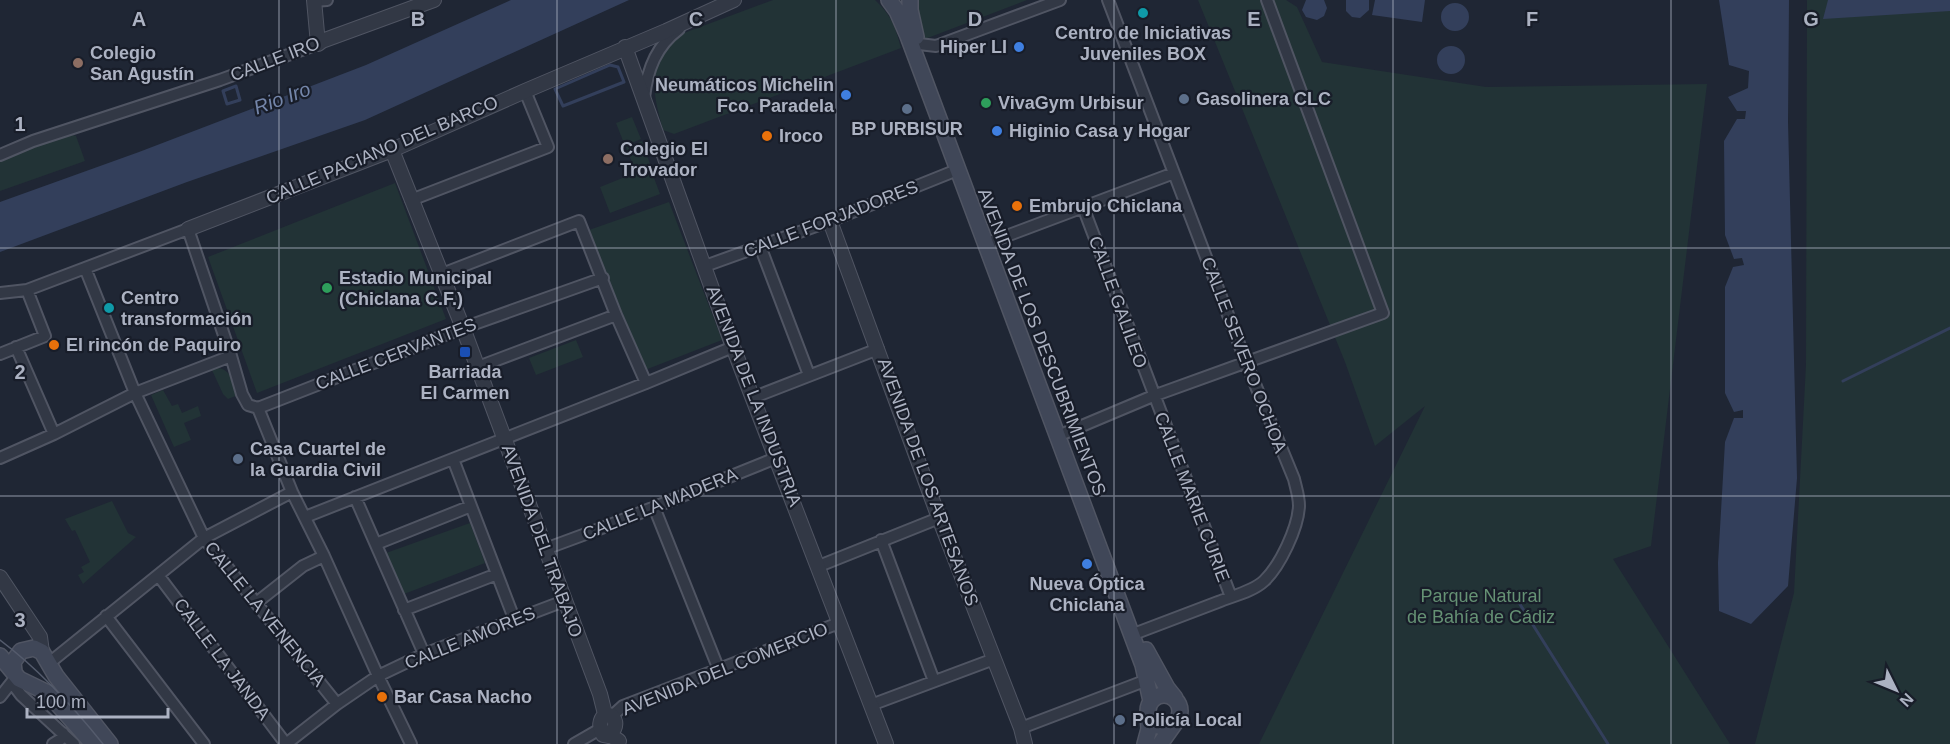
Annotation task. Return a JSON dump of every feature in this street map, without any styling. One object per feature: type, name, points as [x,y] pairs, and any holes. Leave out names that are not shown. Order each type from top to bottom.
[{"type":"main road","name":"AVENIDA DE LOS DESCUBRIMIENTOS","points":[[889,0],[900,16],[908,36],[1135,643],[1147,680],[1150,708],[1149,729],[1145,744]]},
{"type":"main road","name":"AVENIDA DE LOS DESCUBRIMIENTOS","points":[[910,0],[910,10],[919,44],[1139,632],[1154,666],[1175,698]]},
{"type":"main road","points":[[18,677],[15,658],[21,651],[34,648],[45,658],[56,676],[110,744]]},
{"type":"main road","points":[[0,656],[18,677],[48,693],[93,744]]},
{"type":"main road","points":[[18,677],[36,682],[44,677],[45,658]]},
{"type":"main road","points":[[1160,744],[1175,723],[1181,711],[1175,698],[1158,695],[1150,708],[1153,723],[1162,727],[1175,723]]},
{"type":"street","points":[[318,0],[318,44]]},
{"type":"street","name":"CALLE IRO","points":[[0,155],[33,141],[220,80],[318,44],[413,4],[434,0]]},
{"type":"street","name":"CALLE PACIANO DEL BARCO","points":[[0,293],[27,290],[392,150],[734,0]]},
{"type":"street","points":[[919,44],[936,46],[1060,0]]},
{"type":"street","name":"CALLE SEVERO OCHOA","points":[[1108,0],[1246,362],[1294,479],[1299,508],[1289,541],[1271,573],[1263,581],[1231,597],[1139,632]]},
{"type":"street","points":[[1065,432],[1154,396],[1383,313],[1267,0]]},
{"type":"street","points":[[644,101],[655,55],[672,34],[689,21]]},
{"type":"street","name":"AVENIDA DE LA INDUSTRIA","points":[[625,47],[733,348],[886,744]]},
{"type":"street","points":[[411,200],[548,147],[525,91]]},
{"type":"street","name":"AVENIDA DEL TRABAJO","points":[[392,150],[464,328],[608,715]]},
{"type":"street","name":"CALLE FORJADORES","points":[[705,266],[830,221],[957,170]]},
{"type":"street","points":[[993,241],[1173,173]]},
{"type":"street","name":"CALLE GALILEO","points":[[1083,207],[1154,396]]},
{"type":"street","points":[[442,274],[579,221],[646,383]]},
{"type":"street","name":"AVENIDA DE LOS ARTESANOS","points":[[830,221],[939,518],[1022,728],[1025,744]]},
{"type":"street","points":[[188,229],[242,394],[248,405],[258,408],[292,492],[411,744]]},
{"type":"street","points":[[760,246],[809,375]]},
{"type":"street","name":"CALLE LA VENENCIA","points":[[85,268],[135,393],[204,538],[337,704]]},
{"type":"street","name":"CALLE CERVANTES","points":[[258,408],[464,328],[603,278]]},
{"type":"street","points":[[0,354],[45,336],[27,290]]},
{"type":"street","points":[[478,367],[616,315]]},
{"type":"street","points":[[16,347],[54,434]]},
{"type":"street","points":[[305,517],[733,348]]},
{"type":"street","points":[[752,398],[878,349]]},
{"type":"street","points":[[0,458],[54,434],[135,393],[231,356]]},
{"type":"street","name":"CALLE MARIE CURIE","points":[[1154,396],[1231,597]]},
{"type":"street","name":"CALLE LA MADERA","points":[[545,549],[776,458]]},
{"type":"street","points":[[453,459],[515,621]]},
{"type":"street","points":[[0,578],[40,638],[45,658],[106,616],[204,538],[292,492]]},
{"type":"street","points":[[355,497],[424,654]]},
{"type":"street","points":[[376,544],[471,506]]},
{"type":"street","points":[[654,507],[719,670]]},
{"type":"street","points":[[819,566],[939,518]]},
{"type":"street","points":[[880,540],[934,681]]},
{"type":"street","points":[[256,603],[303,566],[324,556]]},
{"type":"street","points":[[404,610],[497,574]]},
{"type":"street","name":"CALLE LA JANDA","points":[[158,575],[286,744]]},
{"type":"street","name":"CALLE AMORES","points":[[286,744],[337,704],[378,676],[424,654],[564,601]]},
{"type":"street","points":[[106,616],[204,744]]},
{"type":"street","name":"AVENIDA DEL COMERCIO","points":[[608,715],[623,706],[839,623]]},
{"type":"street","points":[[871,705],[994,659]]},
{"type":"street","points":[[0,697],[18,677]]},
{"type":"street","points":[[18,677],[15,687],[21,695],[74,744]]},
{"type":"street","points":[[1022,728],[1147,680]]},
{"type":"street","points":[[608,715],[600,722],[613,736]]},
{"type":"street","points":[[53,744],[61,739],[63,733]]},
{"type":"street","name":"AVENIDA DEL COMERCIO","points":[[574,744],[613,736]]},
{"type":"green space","points":[[773,0],[875,0],[892,22],[901,48],[674,134],[663,130],[656,102],[655,76],[657,65],[671,43],[684,33]]},
{"type":"green space","points":[[918,0],[1027,0],[925,39],[919,21]]},
{"type":"green space","name":"Parque Natural de Bahía de Cádiz","points":[[1198,0],[1286,0],[1297,7],[1322,62],[1486,87],[1707,84],[1651,546],[1613,559],[1730,744],[1259,744],[1425,406],[1375,446],[1345,362]]},
{"type":"green space","points":[[1807,0],[1950,0],[1950,744],[1755,744],[1794,593],[1806,365]]},
{"type":"green space","points":[[632,117],[641,139],[625,146],[616,123]]},
{"type":"green space","points":[[70,134],[76,136],[85,161],[0,191],[0,155]]},
{"type":"green space","points":[[642,141],[650,164],[635,170],[626,147]]},
{"type":"green space","points":[[650,167],[660,194],[610,213],[600,187]]},
{"type":"green space","name":"Estadio Municipal (Chiclana C.F.)","points":[[395,183],[446,319],[257,393],[208,257]]},
{"type":"green space","points":[[669,202],[722,340],[645,370],[589,230]]},
{"type":"green space","points":[[576,340],[583,357],[536,375],[529,358]]},
{"type":"green space","points":[[211,368],[223,369],[230,375],[238,395],[228,399],[223,394]]},
{"type":"green space","points":[[163,390],[172,406],[178,404],[182,413],[198,406],[201,416],[184,423],[191,440],[174,447],[151,395]]},
{"type":"green space","points":[[112,501],[128,533],[136,537],[83,584],[78,575],[84,572],[81,567],[90,562],[75,530],[72,531],[65,519]]},
{"type":"green space","points":[[470,523],[485,563],[404,594],[386,553]]},
{"type":"water","name":"Rio Iro","points":[[511,0],[629,0],[365,120],[187,182],[0,252],[0,202],[139,152],[366,65]]},
{"type":"water","points":[[1306,0],[1324,0],[1327,8],[1324,16],[1317,20],[1306,17],[1302,10]]},
{"type":"water","points":[[1346,0],[1369,0],[1369,10],[1360,18],[1352,17],[1346,11]]},
{"type":"water","points":[[1375,0],[1425,0],[1422,22],[1372,15]]},
{"type":"water","points":[[1719,0],[1789,0],[1788,122],[1797,478],[1788,586],[1751,624],[1719,611],[1718,563],[1725,442],[1734,418],[1743,418],[1743,410],[1734,412],[1725,393],[1725,287],[1733,267],[1744,265],[1742,258],[1734,259],[1725,235],[1724,141],[1737,119],[1745,119],[1746,111],[1737,111],[1728,97],[1748,88],[1749,71],[1729,65]]},
{"type":"water","points":[[1828,0],[1950,0],[1950,11],[1823,19]]},
{"type":"water","points":[[1455,3],[1465,7],[1469,17],[1465,27],[1455,31],[1445,27],[1441,17],[1445,7]]},
{"type":"water","points":[[1451,46],[1461,50],[1465,60],[1461,70],[1451,74],[1441,70],[1437,60],[1441,50]]},
{"type":"waterway","points":[[610,65],[618,67],[624,82],[563,106],[555,89],[610,65]]},
{"type":"waterway","points":[[236,86],[240,100],[227,104],[223,91],[236,86]]},
{"type":"waterway","points":[[1843,381],[1950,328]]},
{"type":"waterway","points":[[1516,598],[1608,744]]},
{"type":"tram line","points":[[0,640],[29,663],[55,689],[103,744]]},
{"type":"place","name":"Centro de Iniciativas Juveniles BOX","points":[[1143,13]]},
{"type":"place","name":"Hiper LI","points":[[1019,47]]},
{"type":"place","name":"Colegio San Agustín","points":[[78,63]]},
{"type":"place","name":"Neumáticos Michelin Fco. Paradela","points":[[846,95]]},
{"type":"place","name":"Gasolinera CLC","points":[[1184,99]]},
{"type":"place","name":"VivaGym Urbisur","points":[[986,103]]},
{"type":"place","name":"BP URBISUR","points":[[907,109]]},
{"type":"place","name":"Higinio Casa y Hogar","points":[[997,131]]},
{"type":"place","name":"Iroco","points":[[767,136]]},
{"type":"place","name":"Colegio El Trovador","points":[[608,159]]},
{"type":"place","name":"Embrujo Chiclana","points":[[1017,206]]},
{"type":"place","name":"Estadio Municipal (Chiclana C.F.)","points":[[327,288]]},
{"type":"place","name":"Centro transformación","points":[[109,308]]},
{"type":"place","name":"El rincón de Paquiro","points":[[54,345]]},
{"type":"place","name":"Barriada El Carmen","points":[[465,352]]},
{"type":"place","name":"Casa Cuartel de la Guardia Civil","points":[[238,459]]},
{"type":"place","name":"Nueva Óptica Chiclana","points":[[1087,564]]},
{"type":"place","name":"Bar Casa Nacho","points":[[382,697]]},
{"type":"place","name":"Policía Local","points":[[1120,720]]}]
